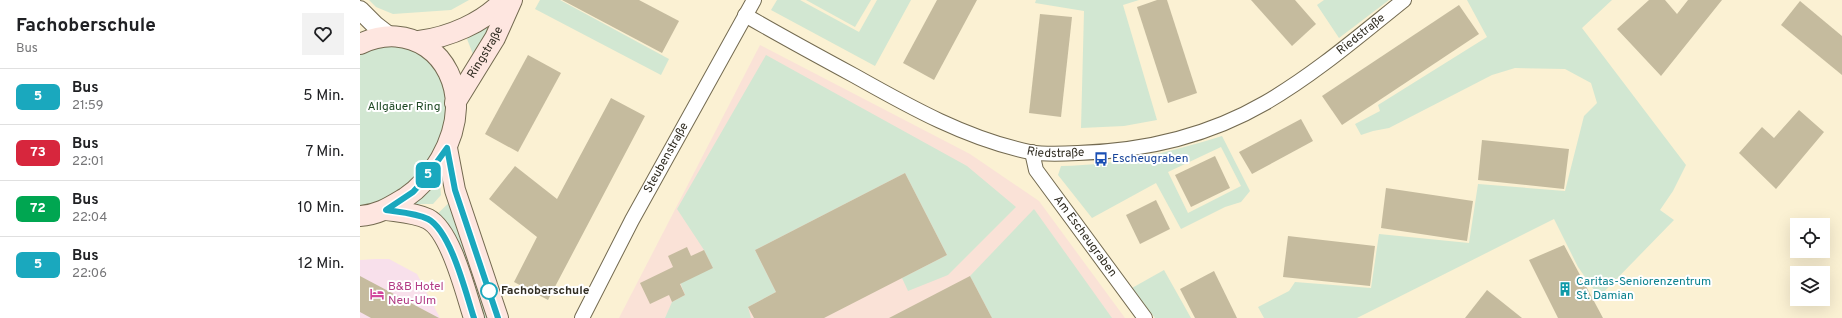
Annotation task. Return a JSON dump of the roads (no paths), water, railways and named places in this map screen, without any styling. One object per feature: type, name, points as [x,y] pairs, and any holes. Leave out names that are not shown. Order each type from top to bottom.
[{"type":"main road","name":"Ringstraße","points":[[418,41],[437,39],[451,34],[488,14],[504,0]]},
{"type":"main road","name":"Ringstraße","points":[[455,103],[495,38],[512,0]]},
{"type":"main road","points":[[360,44],[367,40],[389,36],[402,36],[418,41],[434,52],[442,62],[452,84],[455,103],[453,125],[447,148],[424,180],[413,192],[386,210],[360,216]]},
{"type":"main road","points":[[447,148],[455,190],[498,318]]},
{"type":"main road","points":[[386,210],[429,219],[441,231],[451,250],[474,318]]},
{"type":"street","name":"Steubenstraße","points":[[582,318],[632,220],[754,0]]},
{"type":"street","name":"Riedstraße","points":[[745,14],[937,121],[1003,145],[1032,152],[1060,154],[1097,152],[1163,143],[1236,119],[1306,77],[1404,0]]},
{"type":"street","points":[[360,10],[376,26],[389,36]]},
{"type":"street","name":"Am Escheugraben","points":[[1032,152],[1036,170],[1145,318]]},
{"type":"place","name":"Escheugraben","points":[[1101,159]]},
{"type":"place","name":"Caritas-Seniorenzentrum St. Damian","points":[[1565,289]]},
{"type":"place","name":"Fachoberschule","points":[[489,291]]},
{"type":"place","name":"B&B Hotel Neu-Ulm","points":[[377,294]]},
{"type":"park label","name":"Allgäuer Ring","points":[[404,107]]}]
